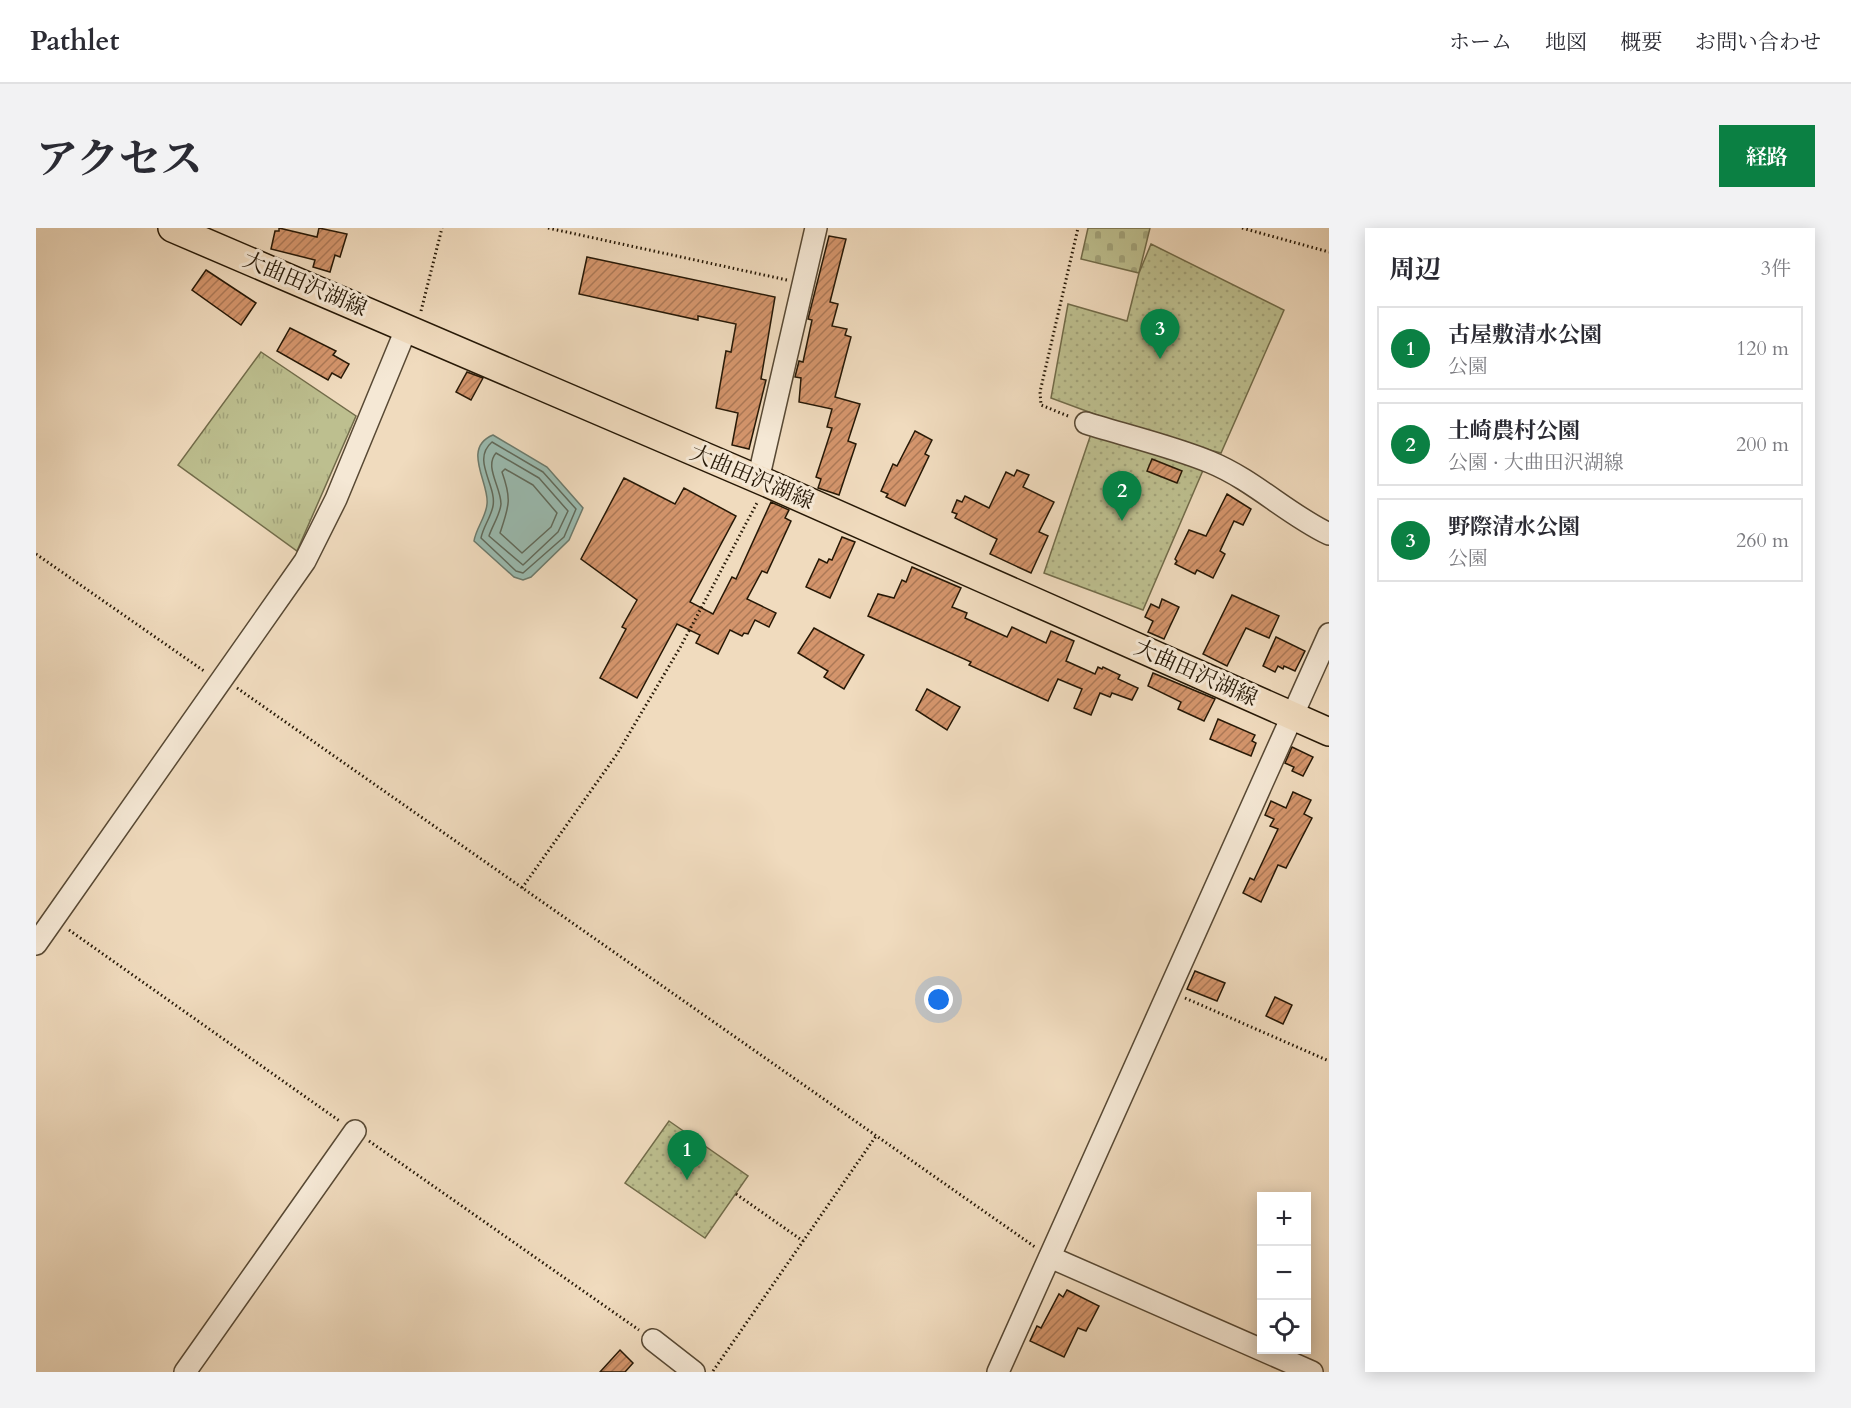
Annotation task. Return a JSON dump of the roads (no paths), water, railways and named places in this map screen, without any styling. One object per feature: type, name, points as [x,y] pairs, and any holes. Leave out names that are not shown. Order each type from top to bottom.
[{"type":"main road","name":"大曲田沢湖線","points":[[172,228],[411,329],[1329,732]]},
{"type":"street","points":[[762,482],[816,228]]},
{"type":"street","points":[[36,944],[305,561],[336,499],[411,329]]},
{"type":"street","points":[[1086,423],[1210,462],[1250,483],[1299,519],[1329,534]]},
{"type":"street","points":[[998,1372],[1171,992],[1329,634]]},
{"type":"street","points":[[185,1372],[355,1131]]},
{"type":"street","points":[[1050,1257],[1312,1372]]},
{"type":"street","points":[[653,1340],[694,1372]]},
{"type":"water","points":[[493,435],[547,467],[583,508],[569,540],[531,577],[523,580],[514,577],[474,541],[487,504],[479,467],[479,448]]},
{"type":"place","name":"野際清水公園","points":[[1160,359]]},
{"type":"place","name":"土崎農村公園","points":[[1122,521]]},
{"type":"place","name":"古屋敷清水公園","points":[[687,1180]]}]
